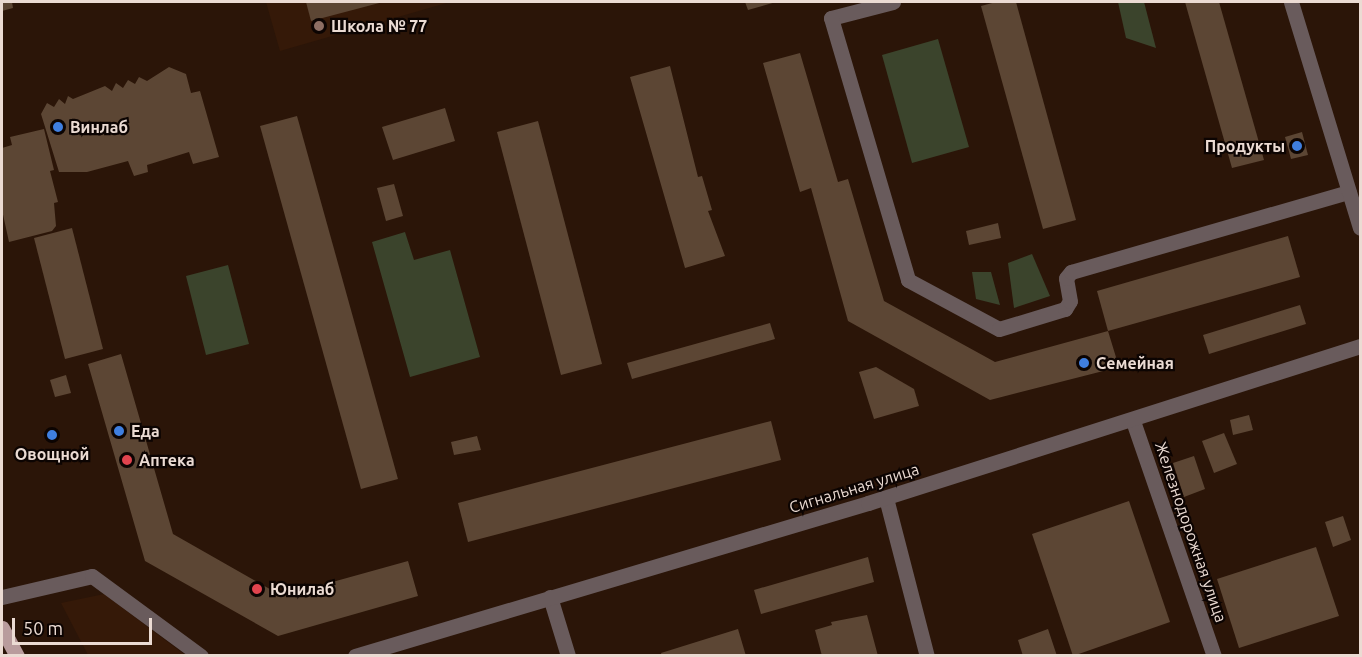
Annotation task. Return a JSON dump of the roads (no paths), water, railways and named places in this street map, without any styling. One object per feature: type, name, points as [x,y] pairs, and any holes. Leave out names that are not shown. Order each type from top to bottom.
[{"type":"main road","points":[[2,628],[17,656]]},
{"type":"street","points":[[893,2],[831,18],[908,280],[999,329],[1065,309],[1070,302],[1066,278],[1071,272],[1349,192]]},
{"type":"street","points":[[1291,2],[1360,228]]},
{"type":"street","name":"Сигнальная улица","points":[[355,656],[886,498],[1133,421],[1360,346]]},
{"type":"street","name":"Железнодорожная улица","points":[[1133,421],[1214,656]]},
{"type":"street","points":[[886,498],[927,656]]},
{"type":"street","points":[[2,597],[92,576],[201,656]]},
{"type":"street","points":[[550,597],[568,656]]},
{"type":"place","name":"Школа № 77","points":[[319,26]]},
{"type":"place","name":"Винлаб","points":[[58,127]]},
{"type":"place","name":"Продукты","points":[[1297,146]]},
{"type":"place","name":"Семейная","points":[[1084,363]]},
{"type":"place","name":"Еда","points":[[119,431]]},
{"type":"place","name":"Овощной","points":[[52,435]]},
{"type":"place","name":"Аптека","points":[[127,460]]},
{"type":"place","name":"Юнилаб","points":[[257,589]]}]
